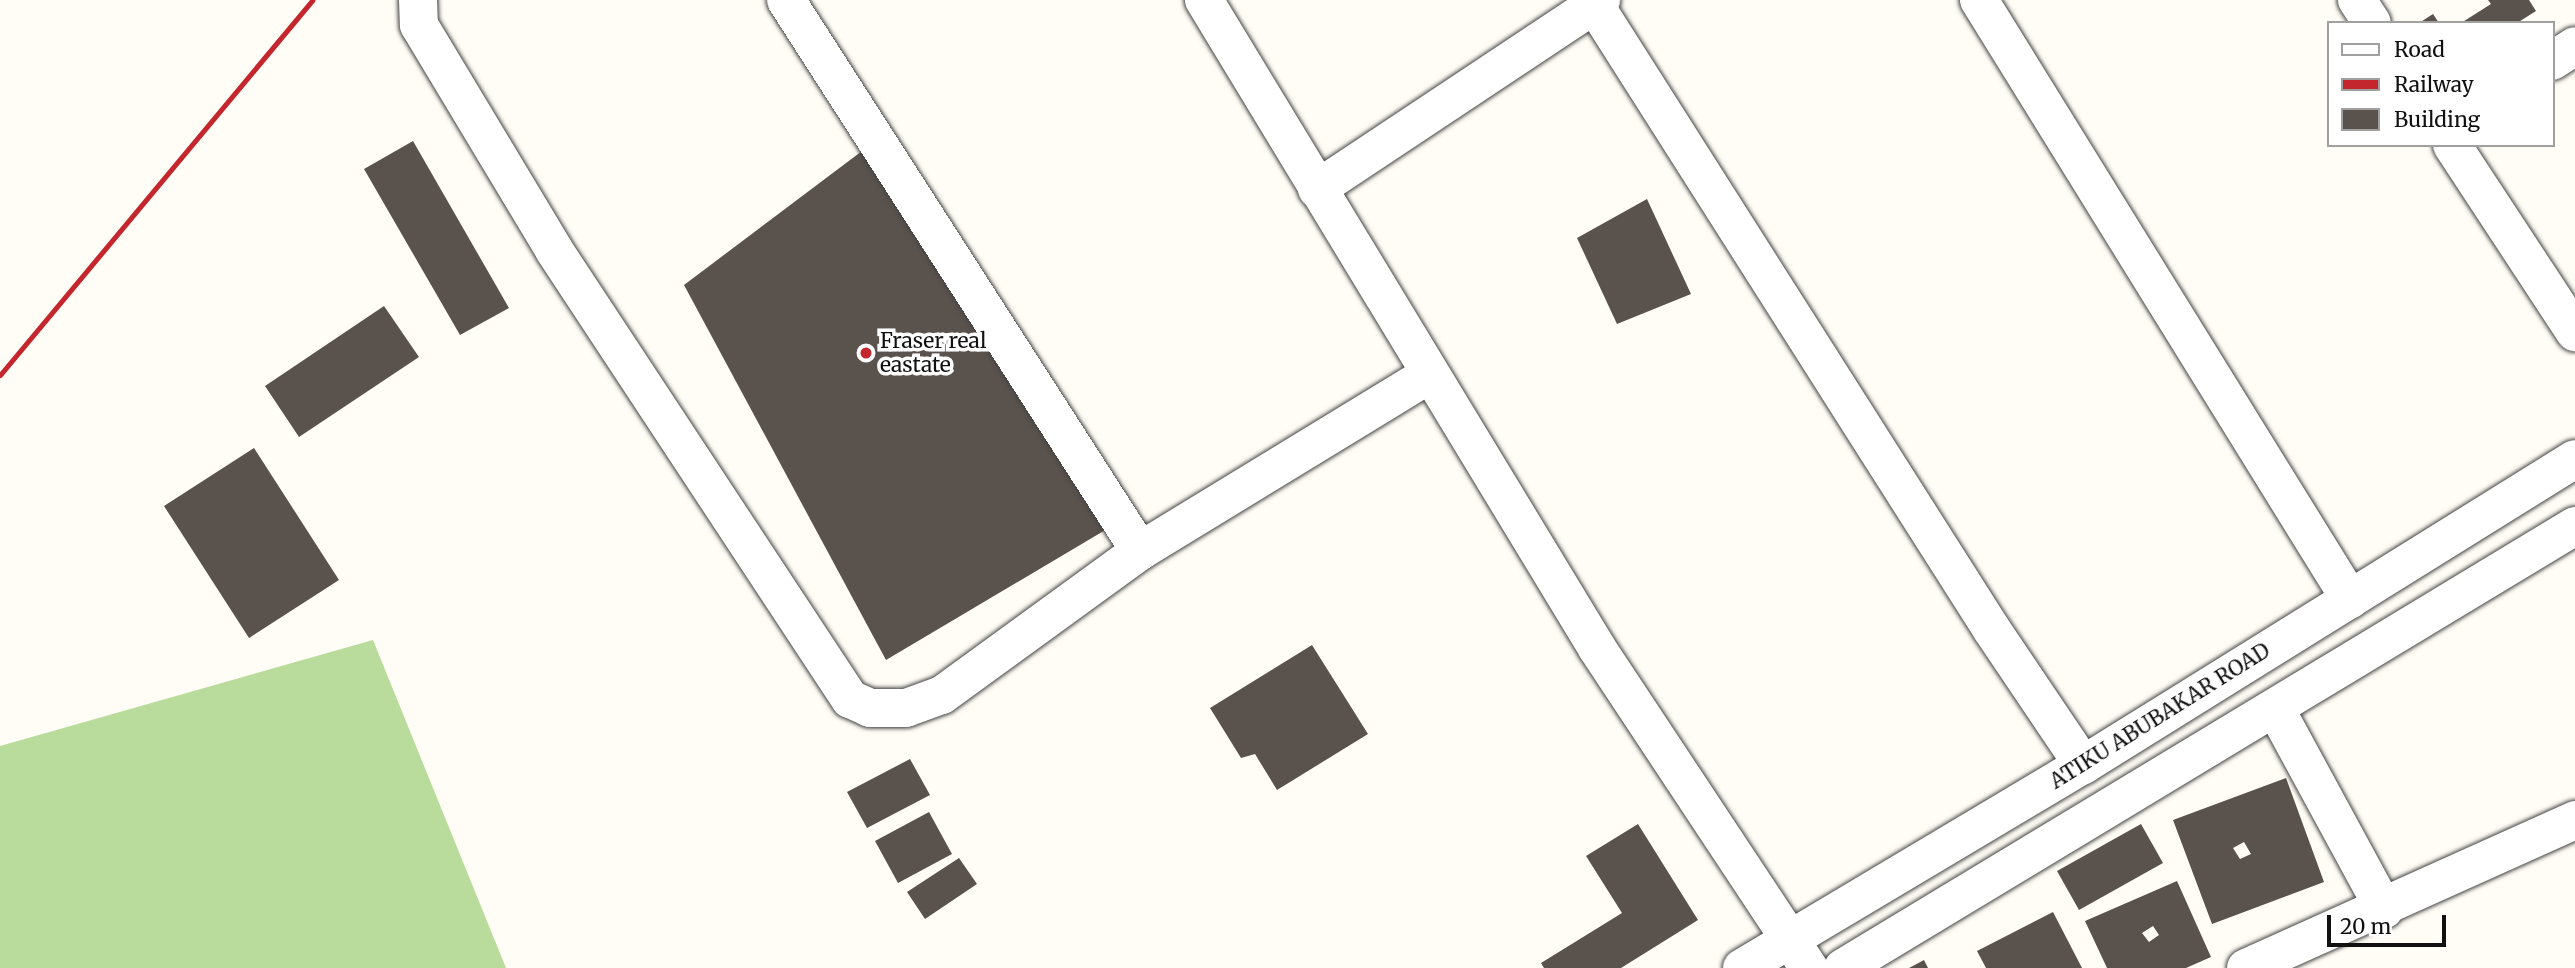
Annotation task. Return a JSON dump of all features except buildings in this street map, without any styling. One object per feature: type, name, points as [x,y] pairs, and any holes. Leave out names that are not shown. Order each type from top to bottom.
[{"type":"street","points":[[418,0],[419,25],[554,250],[850,699],[870,708],[894,710],[942,695],[1140,551],[1430,374]]},
{"type":"street","points":[[786,0],[1140,551]]},
{"type":"street","points":[[1204,0],[1597,648],[1799,953]]},
{"type":"street","points":[[1979,0],[2350,599]]},
{"type":"street","points":[[2357,0],[2371,21]]},
{"type":"street","points":[[1317,188],[1598,2],[1992,630],[2083,765]]},
{"type":"street","points":[[2554,60],[2575,46]]},
{"type":"street","points":[[2453,147],[2575,332]]},
{"type":"street","name":"ATIKU ABUBAKAR ROAD","points":[[1742,968],[1799,953],[2083,765],[2575,459]]},
{"type":"street","points":[[1851,966],[2575,526]]},
{"type":"street","points":[[2275,708],[2384,909]]},
{"type":"street","points":[[2246,968],[2384,909],[2575,820]]},
{"type":"green space","points":[[373,640],[506,968],[0,968],[0,746]]},
{"type":"railway","points":[[0,375],[312,0]]},
{"type":"place","name":"Fraser real eastate","points":[[866,353]]}]
